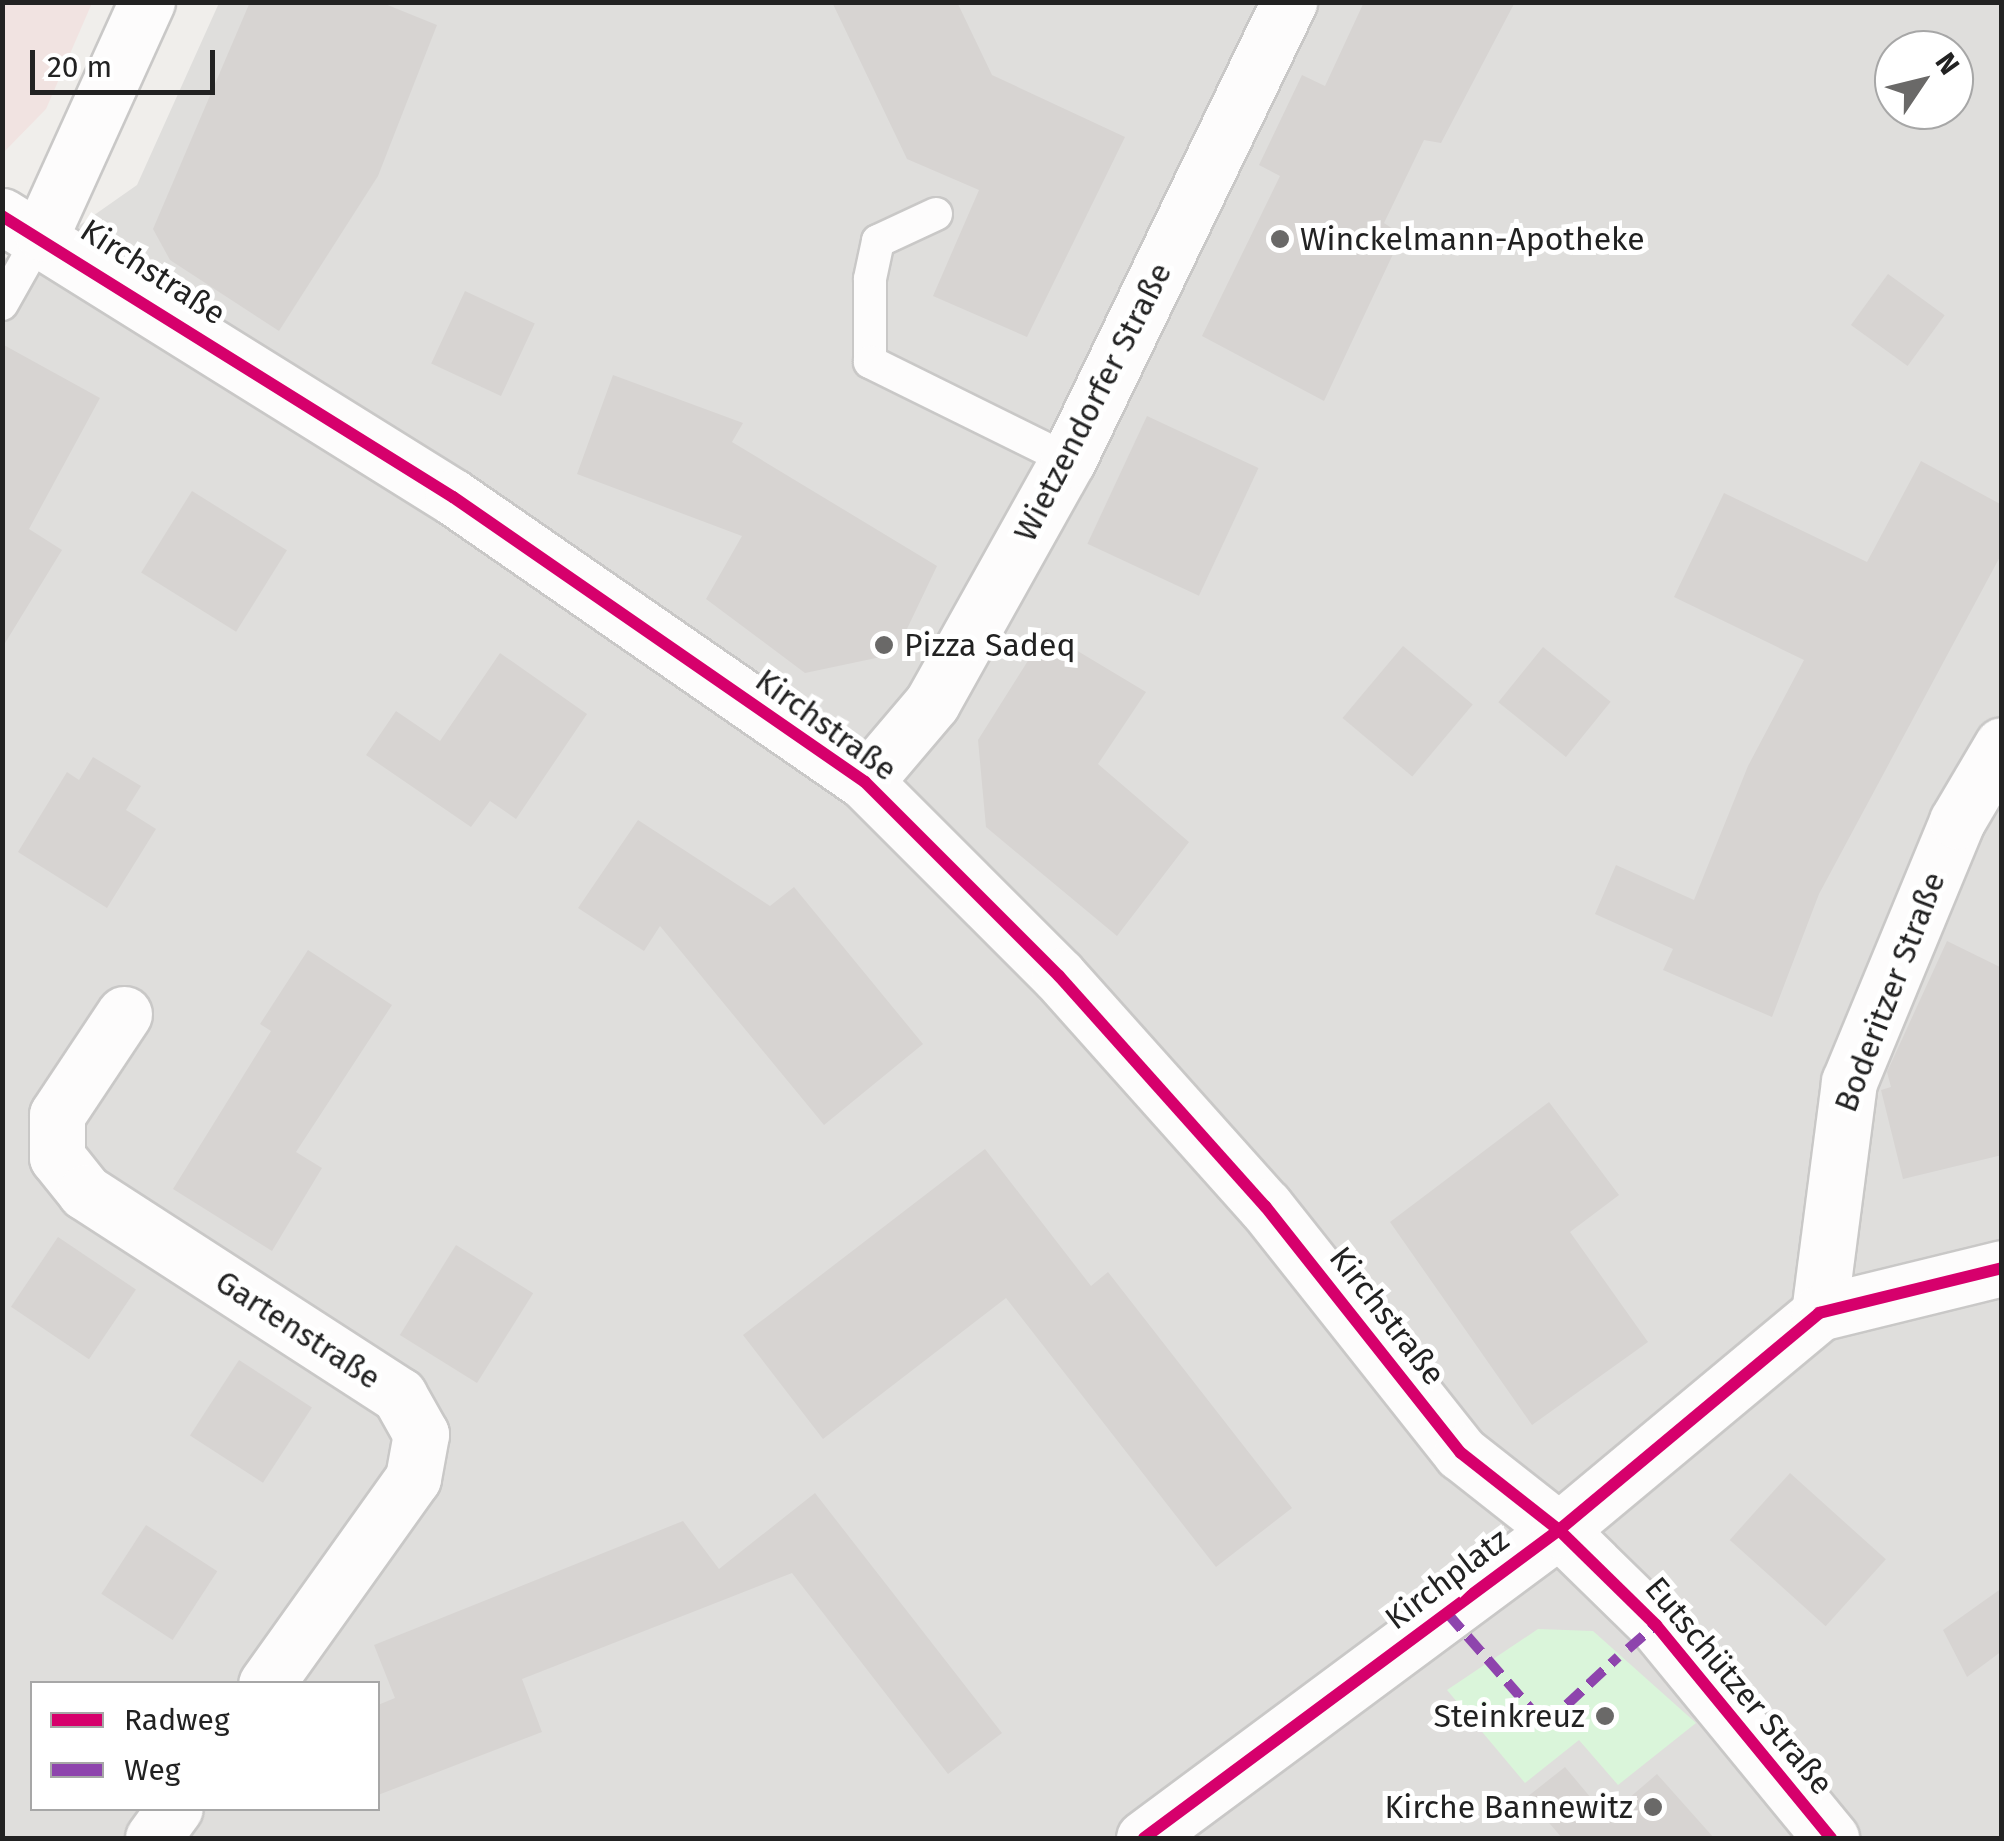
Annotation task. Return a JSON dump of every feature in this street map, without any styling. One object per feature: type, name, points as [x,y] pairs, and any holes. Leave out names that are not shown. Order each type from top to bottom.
[{"type":"street","points":[[22,224],[147,2]]},
{"type":"street","name":"Wietzendorfer Straße","points":[[865,782],[932,703],[1068,460],[1289,2]]},
{"type":"street","name":"Kirchstraße","points":[[22,224],[453,497],[865,782],[1059,976],[1266,1206],[1461,1453],[1559,1530]]},
{"type":"street","name":"Boderitzer Straße","points":[[1819,1313],[1849,1082],[1957,821],[2002,744]]},
{"type":"street","name":"Gartenstraße","points":[[124,1014],[57,1115],[57,1158],[84,1192],[400,1395],[420,1434],[414,1478],[268,1681]]},
{"type":"street","points":[[1819,1313],[2002,1268]]},
{"type":"street","name":"Kirchplatz","points":[[1144,1838],[1559,1530],[1819,1313]]},
{"type":"street","name":"Eutschützer Straße","points":[[1559,1530],[1656,1625],[1831,1838]]},
{"type":"street","points":[[154,1838],[174,1811]]},
{"type":"lane","points":[[936,214],[878,241],[870,362],[1068,460]]},
{"type":"lane","points":[[2,304],[22,224]]},
{"type":"shaded area","points":[[3,2],[92,3],[46,109],[3,153]]},
{"type":"shaded area","points":[[219,3],[2001,3],[2001,1838],[3,1838],[2,256],[23,265],[137,185]]},
{"type":"green space","points":[[1538,1629],[1593,1631],[1696,1723],[1618,1785],[1579,1740],[1525,1783],[1447,1690]]},
{"type":"building","points":[[250,2],[380,2],[437,25],[378,176],[279,331],[170,260],[153,229]]},
{"type":"building","points":[[832,2],[957,2],[992,75],[1125,137],[1027,337],[933,296],[979,190],[907,159]]},
{"type":"building","points":[[1364,2],[1515,2],[1441,143],[1424,140],[1384,223],[1402,235],[1324,401],[1202,336],[1280,176],[1259,165],[1302,75],[1325,86]]},
{"type":"building","points":[[1888,274],[1945,315],[1908,366],[1851,325]]},
{"type":"building","points":[[465,291],[535,324],[501,396],[431,364]]},
{"type":"building","points":[[2,344],[100,398],[29,529],[62,550],[2,648]]},
{"type":"building","points":[[613,375],[743,423],[732,442],[937,566],[895,654],[805,673],[706,599],[742,536],[577,474]]},
{"type":"building","points":[[1147,416],[1258,468],[1199,596],[1087,544]]},
{"type":"building","points":[[1921,461],[2002,505],[2002,553],[1819,894],[1772,1017],[1663,970],[1673,949],[1595,914],[1616,865],[1694,900],[1748,766],[1804,660],[1674,597],[1724,493],[1867,562]]},
{"type":"building","points":[[192,491],[287,550],[236,632],[141,572]]},
{"type":"building","points":[[1046,632],[1146,692],[1098,764],[1189,842],[1117,936],[986,827],[978,740]]},
{"type":"building","points":[[1403,646],[1473,704],[1412,777],[1343,718]]},
{"type":"building","points":[[1543,647],[1611,702],[1566,757],[1498,702]]},
{"type":"building","points":[[500,653],[587,714],[516,819],[490,801],[471,827],[366,755],[396,711],[440,741]]},
{"type":"building","points":[[93,757],[141,786],[126,810],[156,829],[107,908],[18,852],[67,772],[79,780]]},
{"type":"building","points":[[638,820],[770,906],[794,887],[923,1044],[824,1125],[660,926],[644,951],[578,908]]},
{"type":"building","points":[[1947,941],[2002,968],[2002,1155],[1903,1179],[1881,1090],[1891,1087],[1887,1072]]},
{"type":"building","points":[[308,950],[392,1005],[296,1152],[322,1168],[272,1251],[173,1189],[271,1031],[260,1024]]},
{"type":"building","points":[[1549,1102],[1619,1195],[1570,1232],[1648,1342],[1532,1425],[1390,1222]]},
{"type":"building","points":[[985,1149],[1091,1286],[1108,1272],[1292,1508],[1216,1567],[1006,1298],[823,1439],[743,1335]]},
{"type":"building","points":[[58,1237],[136,1290],[89,1359],[11,1307]]},
{"type":"building","points":[[456,1245],[533,1293],[477,1383],[400,1335]]},
{"type":"building","points":[[239,1360],[312,1407],[263,1483],[190,1435]]},
{"type":"building","points":[[1790,1473],[1886,1559],[1826,1626],[1730,1540]]},
{"type":"building","points":[[815,1493],[1002,1733],[948,1774],[792,1573],[522,1679],[542,1732],[380,1794],[380,1704],[395,1698],[374,1645],[683,1521],[719,1569]]},
{"type":"building","points":[[146,1525],[217,1571],[173,1640],[101,1594]]},
{"type":"building","points":[[2002,1588],[2002,1651],[1967,1677],[1943,1630]]},
{"type":"building","name":"Kirche Bannewitz","points":[[1565,1767],[1607,1817],[1657,1774],[1714,1838],[1562,1838],[1527,1797]]},
{"type":"marked path","points":[[1448,1614],[1545,1725],[1618,1657]]},
{"type":"marked path","points":[[1628,1649],[1656,1625]]},
{"type":"cycle path","points":[[2,216],[453,497],[865,782],[1059,976],[1265,1206],[1461,1453],[1559,1530],[1656,1625],[1831,1838]]},
{"type":"cycle path","points":[[1144,1838],[1559,1530],[1819,1313],[2002,1268]]},
{"type":"place","name":"Winckelmann-Apotheke","points":[[1280,239]]},
{"type":"place","name":"Pizza Sadeq","points":[[884,645]]},
{"type":"place","name":"Steinkreuz","points":[[1605,1716]]},
{"type":"place","name":"Kirche Bannewitz","points":[[1653,1807]]}]
